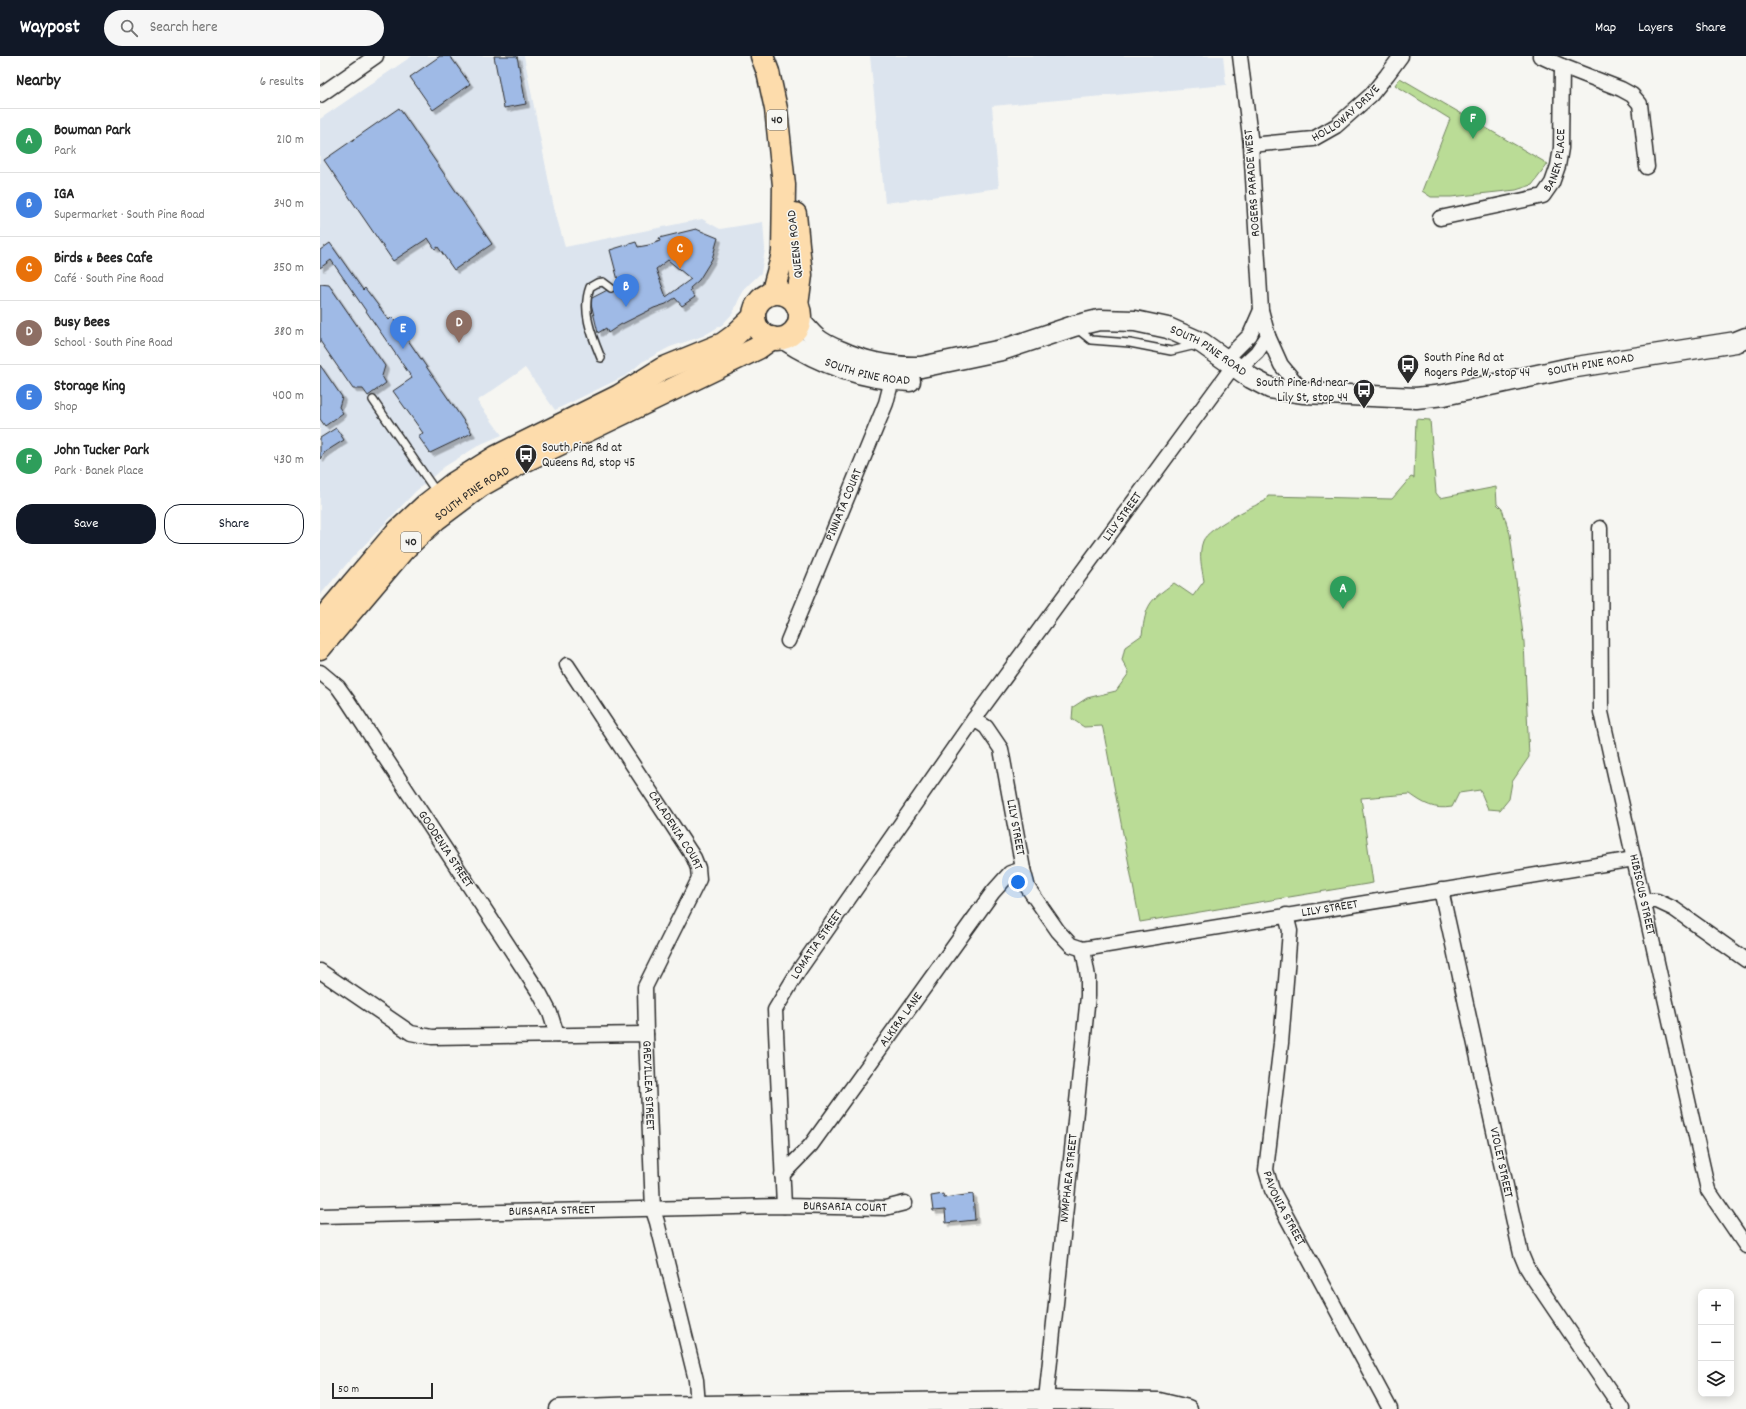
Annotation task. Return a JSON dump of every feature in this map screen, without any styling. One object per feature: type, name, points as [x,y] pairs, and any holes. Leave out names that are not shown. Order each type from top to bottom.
[{"type":"main road","name":"QUEENS ROAD","points":[[762,56],[768,72],[774,103],[784,185],[783,252],[773,293]]},
{"type":"main road","name":"QUEENS ROAD","points":[[784,185],[795,212],[798,237],[801,275],[798,312]]},
{"type":"main road","points":[[773,293],[787,295],[798,312]]},
{"type":"main road","name":"40","points":[[754,317],[757,304],[767,295],[773,293]]},
{"type":"main road","name":"40","points":[[777,338],[794,331],[798,312]]},
{"type":"main road","name":"SOUTH PINE ROAD","points":[[798,312],[816,338],[829,346],[894,373]]},
{"type":"main road","points":[[754,317],[759,331],[765,336],[777,338]]},
{"type":"main road","name":"SOUTH PINE ROAD","points":[[320,622],[395,534],[438,495],[496,457],[613,399],[662,369],[723,344],[754,317]]},
{"type":"main road","name":"SOUTH PINE ROAD","points":[[320,648],[403,550],[436,519],[474,490],[524,461],[777,338],[837,366],[874,378],[1002,350],[1074,326],[1099,320],[1135,321],[1168,328],[1202,343],[1233,365],[1270,388],[1304,393],[1416,398],[1444,396],[1570,368],[1736,342],[1746,338]]},
{"type":"street","points":[[320,95],[376,56]]},
{"type":"street","name":"ROGERS PARADE WEST","points":[[1240,56],[1251,145],[1261,310],[1268,336],[1281,365],[1304,393]]},
{"type":"street","name":"HOLLOWAY DRIVE","points":[[1251,145],[1313,139],[1336,126],[1371,95],[1388,75],[1401,56]]},
{"type":"street","points":[[1540,56],[1621,89],[1632,95],[1640,104],[1647,167]]},
{"type":"street","name":"BANEK PLACE","points":[[1440,218],[1543,196],[1552,183],[1561,148],[1562,66]]},
{"type":"street","name":"ROGERS PARADE WEST","points":[[1233,365],[1250,335],[1261,310]]},
{"type":"street","points":[[1233,365],[1256,352],[1268,336]]},
{"type":"street","name":"LILY STREET","points":[[1233,365],[974,719],[986,727],[1001,749],[1023,869],[1028,888],[1058,931],[1071,945],[1083,949],[1634,859]]},
{"type":"street","name":"PINNATA COURT","points":[[788,641],[886,403],[894,373]]},
{"type":"street","name":"HIBISCUS STREET","points":[[1600,528],[1600,712],[1644,901],[1708,1190],[1746,1246]]},
{"type":"street","name":"CALADENIA COURT","points":[[567,665],[694,858],[698,868],[699,879],[645,987],[646,1034]]},
{"type":"street","name":"GOODENIA STREET","points":[[320,672],[338,687],[353,707],[540,994],[550,1013],[557,1035]]},
{"type":"street","name":"LOMATIA STREET","points":[[784,1206],[775,1010],[799,970],[974,719]]},
{"type":"street","name":"ALKIRA LANE","points":[[782,1176],[810,1145],[992,892],[1010,873],[1023,869]]},
{"type":"street","name":"VIOLET STREET","points":[[1442,890],[1521,1254],[1534,1279],[1622,1409]]},
{"type":"street","points":[[1644,901],[1657,901],[1674,909],[1746,960]]},
{"type":"street","name":"PAVONIA STREET","points":[[1286,915],[1290,931],[1280,1043],[1266,1170],[1272,1190],[1390,1409]]},
{"type":"street","name":"NYMPHAEA STREET","points":[[1046,1404],[1050,1378],[1088,996],[1088,976],[1083,949]]},
{"type":"street","name":"GREVILLEA STREET","points":[[320,971],[411,1033],[432,1037],[646,1034],[652,1210],[657,1222],[696,1380],[698,1405]]},
{"type":"street","name":"BURSARIA COURT","points":[[784,1206],[885,1208],[905,1203]]},
{"type":"street","name":"BURSARIA STREET","points":[[320,1216],[784,1206]]},
{"type":"street","points":[[559,1409],[698,1405],[823,1406],[1159,1402],[1188,1409]]},
{"type":"lane","points":[[601,358],[593,338],[586,304],[590,287],[597,283],[603,282],[611,288]]},
{"type":"lane","points":[[373,400],[438,495]]},
{"type":"shaded area","points":[[412,56],[524,56],[554,208],[565,247],[702,219],[720,229],[763,222],[765,249],[761,273],[746,287],[733,313],[722,325],[703,336],[670,347],[642,362],[627,375],[555,410],[525,368],[477,401],[502,435],[481,444],[444,467],[415,492],[351,559],[320,595],[320,119]]},
{"type":"shaded area","points":[[870,56],[1223,56],[1226,85],[992,106],[999,188],[885,203]]},
{"type":"green space","points":[[1400,78],[1548,164],[1532,185],[1516,190],[1451,197],[1431,197],[1422,191],[1450,119],[1395,85]]},
{"type":"green space","points":[[1416,419],[1430,420],[1436,493],[1440,498],[1496,487],[1497,504],[1502,509],[1510,534],[1524,642],[1529,757],[1512,782],[1509,799],[1500,810],[1488,809],[1480,790],[1459,793],[1452,807],[1446,808],[1434,807],[1420,801],[1410,794],[1361,798],[1373,883],[1140,922],[1103,729],[1102,726],[1084,727],[1072,719],[1073,707],[1087,698],[1116,691],[1129,673],[1122,660],[1125,647],[1142,635],[1147,610],[1159,594],[1174,583],[1193,596],[1204,581],[1201,566],[1203,541],[1221,524],[1265,501],[1268,496],[1392,499],[1411,477],[1414,478]]},
{"type":"building","points":[[440,56],[450,56],[470,84],[433,110],[410,77]]},
{"type":"building","points":[[494,56],[517,56],[526,104],[504,108]]},
{"type":"building","points":[[399,108],[492,244],[454,270],[438,247],[435,249],[428,238],[393,261],[324,160]]},
{"type":"building","points":[[696,229],[718,238],[712,259],[699,280],[690,288],[690,291],[695,297],[682,306],[675,298],[666,304],[654,308],[620,325],[608,333],[606,328],[598,333],[590,299],[619,284],[610,250],[636,242],[638,247],[649,245],[660,241],[659,238]],"holes":[[[668,260],[691,279],[666,297],[656,269]]]},
{"type":"building","points":[[330,243],[363,290],[365,288],[389,320],[392,317],[472,433],[430,453],[418,436],[423,433],[393,391],[412,378],[331,260],[320,268],[320,250]]},
{"type":"building","points":[[320,284],[329,285],[385,366],[382,376],[386,383],[368,396],[363,389],[353,389],[320,341]]},
{"type":"building","points":[[320,365],[342,397],[339,407],[343,413],[325,426],[320,419]]},
{"type":"building","points":[[336,428],[344,440],[325,452],[320,459],[320,438]]},
{"type":"building","points":[[943,1194],[944,1198],[973,1194],[975,1220],[946,1223],[945,1210],[933,1211],[931,1196]]},
{"type":"place","name":"John Tucker Park","points":[[1473,139]]},
{"type":"place","name":"Birds & Bees Cafe","points":[[680,269]]},
{"type":"place","name":"IGA","points":[[626,307]]},
{"type":"place","name":"Busy Bees","points":[[459,343]]},
{"type":"place","name":"Storage King","points":[[403,349]]},
{"type":"place","name":"South Pine Rd at Rogers Pde W, stop 44","points":[[1408,384]]},
{"type":"place","name":"South Pine Rd near Lily St, stop 44","points":[[1364,410]]},
{"type":"place","name":"South Pine Rd at Queens Rd, stop 45","points":[[526,474]]},
{"type":"place","name":"Bowman Park","points":[[1343,609]]}]
